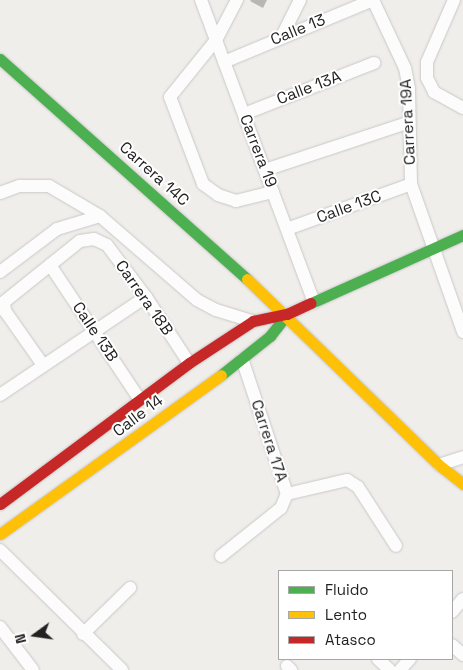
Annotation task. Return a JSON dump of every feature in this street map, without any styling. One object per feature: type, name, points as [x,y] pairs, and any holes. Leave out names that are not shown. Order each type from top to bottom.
[{"type":"street","name":"Carrera 19","points":[[201,0],[314,303]]},
{"type":"street","points":[[237,0],[216,40],[170,97],[203,184],[218,195],[236,201],[273,192]]},
{"type":"street","points":[[282,36],[300,0]]},
{"type":"street","name":"Calle 13","points":[[224,62],[282,36],[373,0]]},
{"type":"street","name":"Carrera 19A","points":[[373,0],[405,68],[409,89],[407,123],[411,184],[463,332]]},
{"type":"street","points":[[454,0],[427,62],[427,78],[434,92],[463,108]]},
{"type":"street","name":"Carrera 14C","points":[[0,58],[287,314],[439,465],[463,484]]},
{"type":"street","name":"Calle 13A","points":[[244,114],[374,63]]},
{"type":"street","points":[[265,170],[407,123]]},
{"type":"street","name":"Calle 13C","points":[[287,229],[411,184]]},
{"type":"street","points":[[0,193],[19,186],[49,186],[100,216],[197,300],[216,310],[253,321]]},
{"type":"street","points":[[0,272],[57,228],[100,216]]},
{"type":"street","name":"Calle 14","points":[[0,504],[189,363],[253,321],[287,314],[314,303],[463,235]]},
{"type":"street","name":"Carrera 18B","points":[[50,265],[80,241],[94,239],[107,245],[146,297],[189,363]]},
{"type":"street","points":[[43,365],[5,311],[4,302],[50,265]]},
{"type":"street","name":"Calle 13B","points":[[50,265],[140,400]]},
{"type":"street","points":[[0,395],[93,330],[146,297]]},
{"type":"street","name":"Calle 14","points":[[0,534],[111,457],[242,359],[270,336],[287,314]]},
{"type":"street","name":"Carrera 17A","points":[[221,556],[281,508],[287,494],[242,359]]},
{"type":"street","points":[[439,465],[463,458]]},
{"type":"street","points":[[287,494],[348,480],[358,486],[396,546]]},
{"type":"street","points":[[0,550],[83,634],[122,670]]},
{"type":"street","points":[[83,634],[130,588]]},
{"type":"street","points":[[453,611],[463,600]]},
{"type":"street","points":[[0,627],[33,670]]},
{"type":"street","points":[[453,646],[463,655]]},
{"type":"street","points":[[379,660],[390,670]]},
{"type":"street","points":[[400,670],[409,660]]},
{"type":"traffic: fast","points":[[0,59],[247,279]]},
{"type":"traffic: fast","points":[[311,303],[463,235]]},
{"type":"traffic: fast","points":[[221,375],[270,336],[287,314]]},
{"type":"traffic: slow","points":[[247,279],[439,465],[463,484]]},
{"type":"traffic: slow","points":[[0,534],[221,375]]},
{"type":"traffic: jam","points":[[0,504],[189,363],[253,321],[287,314],[311,303]]}]
